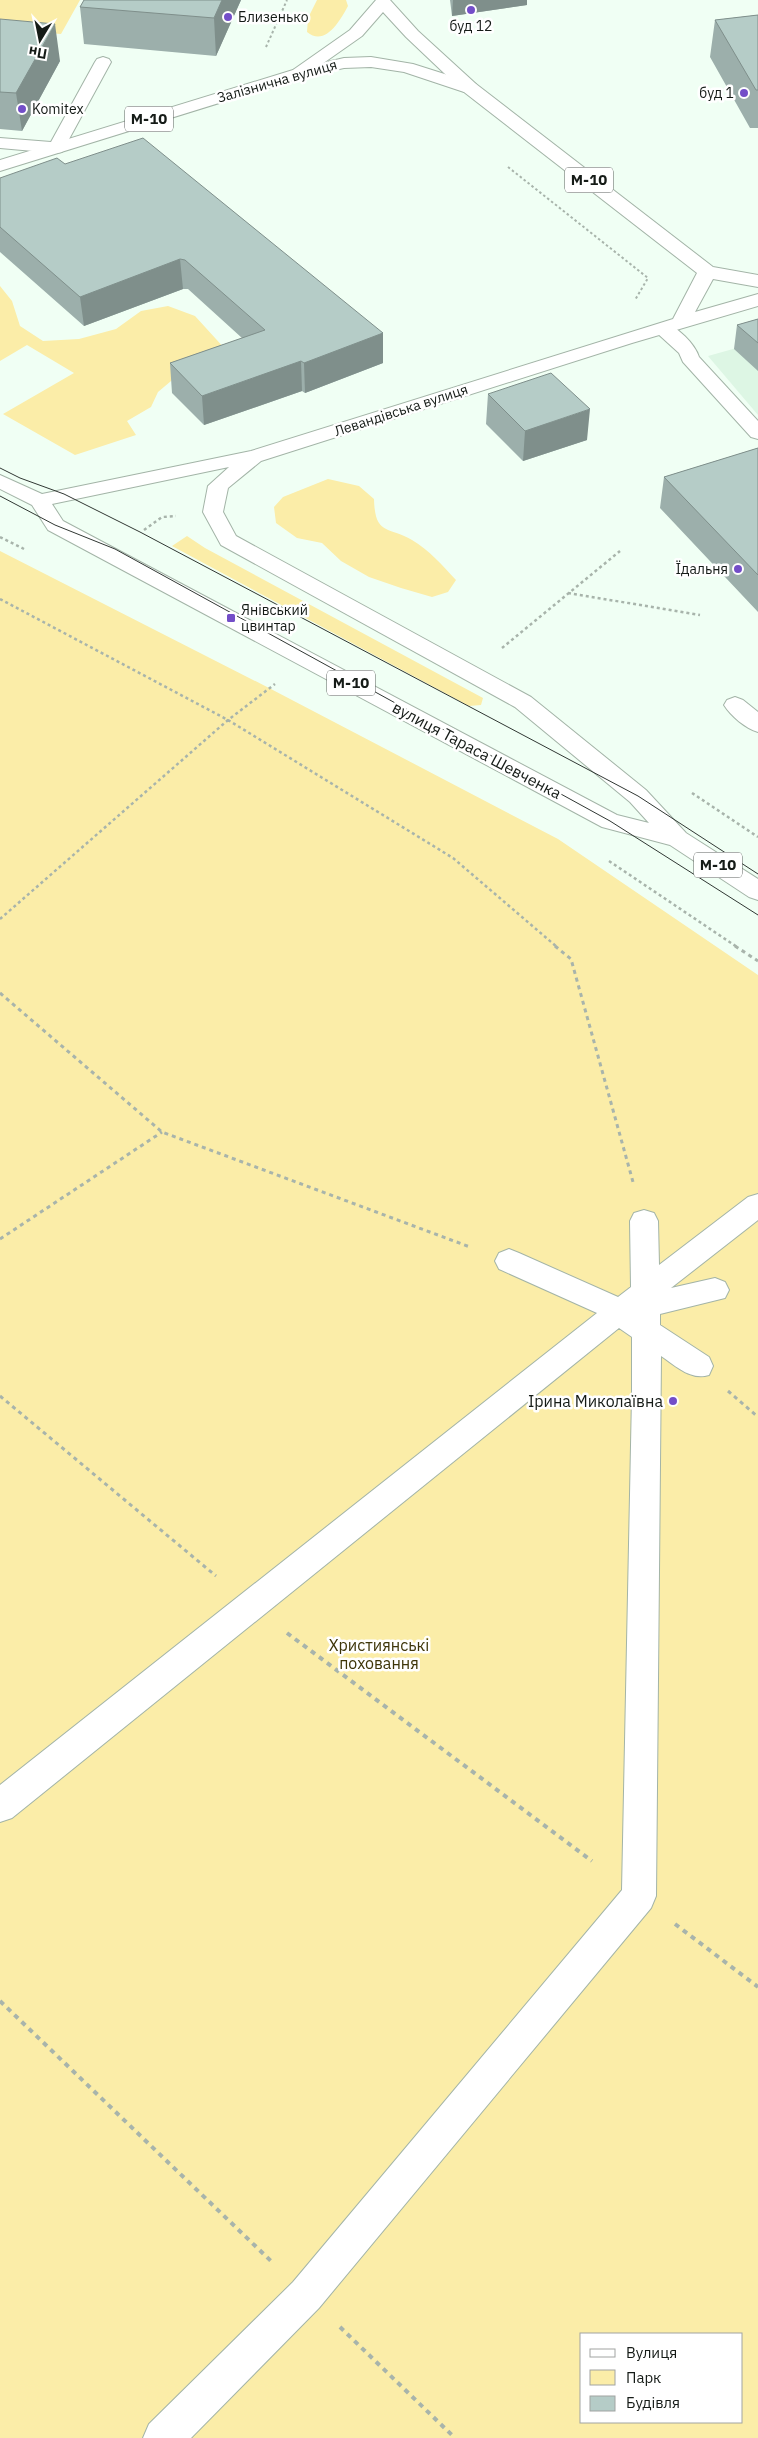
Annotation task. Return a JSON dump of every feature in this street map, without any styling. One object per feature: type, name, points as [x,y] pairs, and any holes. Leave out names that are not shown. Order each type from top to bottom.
[{"type":"main road","points":[[299,73],[356,33],[383,2],[412,34],[470,88]]},
{"type":"main road","points":[[0,143],[56,148],[103,62]]},
{"type":"main road","name":"Залізнична вулиця","points":[[0,166],[299,73],[344,63],[372,62],[407,67],[470,88],[707,272],[758,281]]},
{"type":"main road","points":[[707,272],[672,327],[688,351],[690,358],[758,433]]},
{"type":"main road","name":"Левандівська вулиця","points":[[40,501],[108,485],[255,456],[625,339],[672,327],[758,300]]},
{"type":"main road","name":"вулиця Тараса Шевченка","points":[[255,456],[218,486],[213,512],[228,540],[523,702],[638,796],[678,839],[758,891]]},
{"type":"main road","points":[[0,481],[40,501]]},
{"type":"main road","name":"вулиця Тараса Шевченка","points":[[40,501],[55,525],[610,821],[678,839]]},
{"type":"main road","points":[[735,705],[758,724]]},
{"type":"main road","points":[[0,1806],[252,1606],[639,1310],[758,1205]]},
{"type":"main road","points":[[163,2438],[306,2295],[639,1896],[647,1406],[639,1310],[644,1222]]},
{"type":"main road","points":[[509,1262],[607,1304],[639,1310],[716,1290]]},
{"type":"main road","points":[[639,1310],[699,1366]]},
{"type":"path","points":[[264,51],[287,0]]},
{"type":"path","points":[[504,164],[648,278],[634,300]]},
{"type":"path","points":[[147,528],[162,518]]},
{"type":"path","points":[[495,653],[620,551]]},
{"type":"path","points":[[567,593],[700,614]]},
{"type":"path","points":[[0,599],[228,720],[453,858],[571,959],[644,1222]]},
{"type":"path","points":[[0,919],[228,720],[278,681]]},
{"type":"path","points":[[0,993],[162,1132],[509,1262]]},
{"type":"path","points":[[0,1239],[162,1132]]},
{"type":"path","points":[[0,1396],[252,1606],[758,1987]]},
{"type":"path","points":[[0,2001],[455,2438]]},
{"type":"shaded area","points":[[758,342],[758,415],[708,356]]},
{"type":"green space","points":[[0,0],[80,0],[61,34],[0,29]]},
{"type":"green space","points":[[317,0],[346,0],[348,6],[341,19],[331,30],[326,34],[314,36],[307,32],[308,18]]},
{"type":"green space","points":[[0,286],[12,301],[20,326],[43,341],[79,339],[116,329],[141,311],[168,306],[195,316],[226,350],[177,376],[158,392],[151,407],[127,421],[136,435],[75,455],[3,414],[74,373],[27,345],[0,361]]},
{"type":"green space","points":[[328,479],[359,486],[374,499],[375,511],[380,525],[412,540],[424,548],[456,580],[448,592],[432,597],[369,577],[341,561],[322,543],[297,538],[276,523],[274,507],[283,497]]},
{"type":"green space","points":[[187,536],[205,548],[483,698],[481,705],[469,706],[172,546]]},
{"type":"green space","name":"Християнські поховання","points":[[0,551],[269,688],[558,839],[758,975],[758,2438],[0,2438]]},
{"type":"building","points":[[84,0],[222,0],[214,18],[80,7]]},
{"type":"building","points":[[758,15],[758,90],[756,90],[715,20]]},
{"type":"building","points":[[0,19],[55,24],[16,93],[0,92]]},
{"type":"building","points":[[143,138],[383,333],[304,363],[301,361],[202,396],[170,363],[265,330],[185,260],[180,259],[80,297],[0,227],[0,178],[57,158],[65,164]]},
{"type":"building","points":[[758,319],[758,343],[737,325]]},
{"type":"building","points":[[551,373],[590,409],[525,431],[488,394]]},
{"type":"building","points":[[758,448],[758,575],[664,477]]},
{"type":"tram line","points":[[0,468],[20,478],[64,494],[140,532],[638,796],[758,874]]},
{"type":"tram line","points":[[0,496],[55,525],[115,549],[610,821],[758,915]]},
{"type":"place","name":"буд 12","points":[[471,10]]},
{"type":"place","name":"Близенько","points":[[228,17]]},
{"type":"place","name":"буд 1","points":[[744,93]]},
{"type":"place","name":"Komitex","points":[[22,109]]},
{"type":"place","name":"Їдальня","points":[[738,569]]},
{"type":"place","name":"Янівський цвинтар","points":[[231,618]]},
{"type":"place","name":"Ірина Миколаївна","points":[[673,1401]]}]
